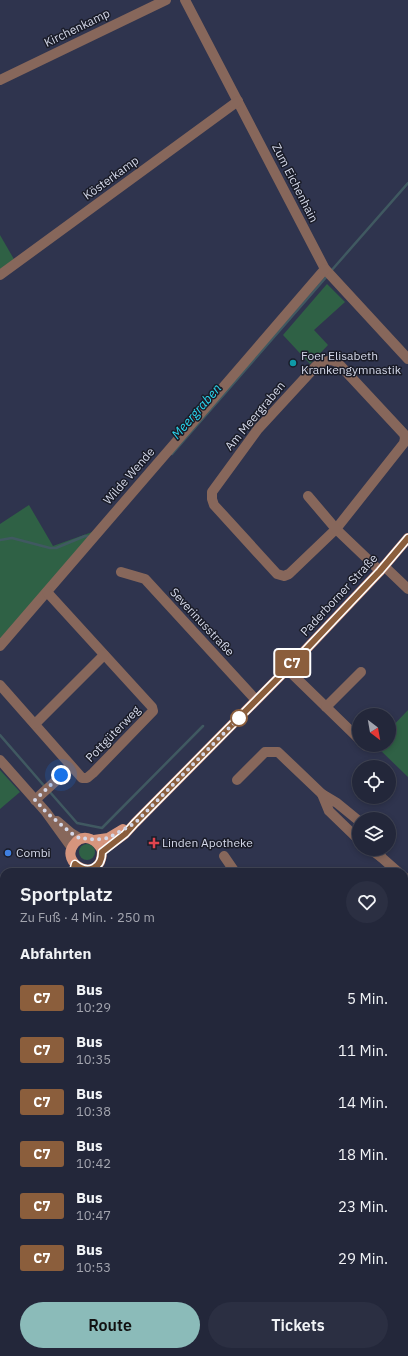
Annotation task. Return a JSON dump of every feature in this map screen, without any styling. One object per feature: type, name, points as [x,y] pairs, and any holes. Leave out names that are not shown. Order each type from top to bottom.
[{"type":"main road","name":"Paderborner Straße","points":[[102,852],[125,834],[287,669],[382,569],[408,538]]},
{"type":"main road","name":"Paderborner Straße","points":[[81,839],[88,838],[94,840],[108,838],[135,823]]},
{"type":"main road","points":[[74,868],[71,854],[72,848],[81,839]]},
{"type":"main road","points":[[94,840],[100,845],[102,852],[100,868]]},
{"type":"street","name":"Kirchenkamp","points":[[0,80],[166,0]]},
{"type":"street","name":"Zum Eichenhain","points":[[185,0],[325,269],[408,360]]},
{"type":"street","name":"Kösterkamp","points":[[0,275],[238,102]]},
{"type":"street","name":"Wilde Wende","points":[[0,646],[325,269]]},
{"type":"street","name":"Am Meergraben","points":[[331,360],[337,362],[404,434],[405,438],[404,443],[336,529],[289,574],[284,576],[277,574],[214,505],[212,499],[212,492],[258,429],[316,366],[331,360]]},
{"type":"street","points":[[308,496],[336,529],[408,590]]},
{"type":"street","name":"Severinusstraße","points":[[121,572],[145,579],[256,700]]},
{"type":"street","name":"Pottgüterweg","points":[[0,685],[82,778],[87,778],[153,712],[152,707],[47,592]]},
{"type":"street","points":[[35,724],[104,655]]},
{"type":"street","points":[[287,669],[352,732]]},
{"type":"street","points":[[326,707],[361,672]]},
{"type":"street","points":[[237,780],[266,752],[278,752],[322,794],[337,803],[352,815]]},
{"type":"street","points":[[0,760],[46,812],[72,848]]},
{"type":"street","name":"Pottgüterweg","points":[[35,800],[71,767]]},
{"type":"street","points":[[322,794],[329,811],[352,833]]},
{"type":"street","points":[[46,812],[71,833],[81,839]]},
{"type":"street","points":[[224,856],[232,868]]},
{"type":"street","points":[[383,856],[394,868]]},
{"type":"green space","points":[[0,235],[15,261],[0,272]]},
{"type":"green space","points":[[327,284],[345,302],[314,330],[328,345],[310,364],[283,335]]},
{"type":"green space","points":[[29,505],[53,546],[95,531],[0,639],[0,524]]},
{"type":"green space","points":[[408,710],[408,777],[396,765],[396,760],[390,760],[382,752],[396,752],[396,723]]},
{"type":"green space","points":[[0,770],[20,792],[0,809]]},
{"type":"green space","points":[[87,844],[93,846],[95,852],[93,858],[87,860],[81,858],[79,852],[81,846]]},
{"type":"waterway","name":"Meergraben","points":[[331,271],[408,183]]},
{"type":"waterway","name":"Meergraben","points":[[172,454],[328,275]]},
{"type":"waterway","points":[[0,540],[12,538],[50,548],[56,548],[85,536],[91,537]]},
{"type":"waterway","points":[[49,791],[77,823],[102,828],[203,726]]},
{"type":"waterway","points":[[0,735],[46,788]]},
{"type":"bus line","name":"C7","points":[[93,868],[101,862],[102,852],[125,834],[287,669],[380,571],[408,538]]},
{"type":"bus line","name":"C7","points":[[74,868],[75,864],[79,868]]},
{"type":"place","name":"Foer Elisabeth Krankengymnastik","points":[[293,363]]},
{"type":"place","name":"Linden Apotheke","points":[[154,843]]},
{"type":"place","name":"Combi","points":[[8,853]]},
{"type":"route","points":[[61,775],[35,800],[46,812],[71,833],[81,839],[88,838],[94,840],[108,838],[135,823],[239,718]]}]
